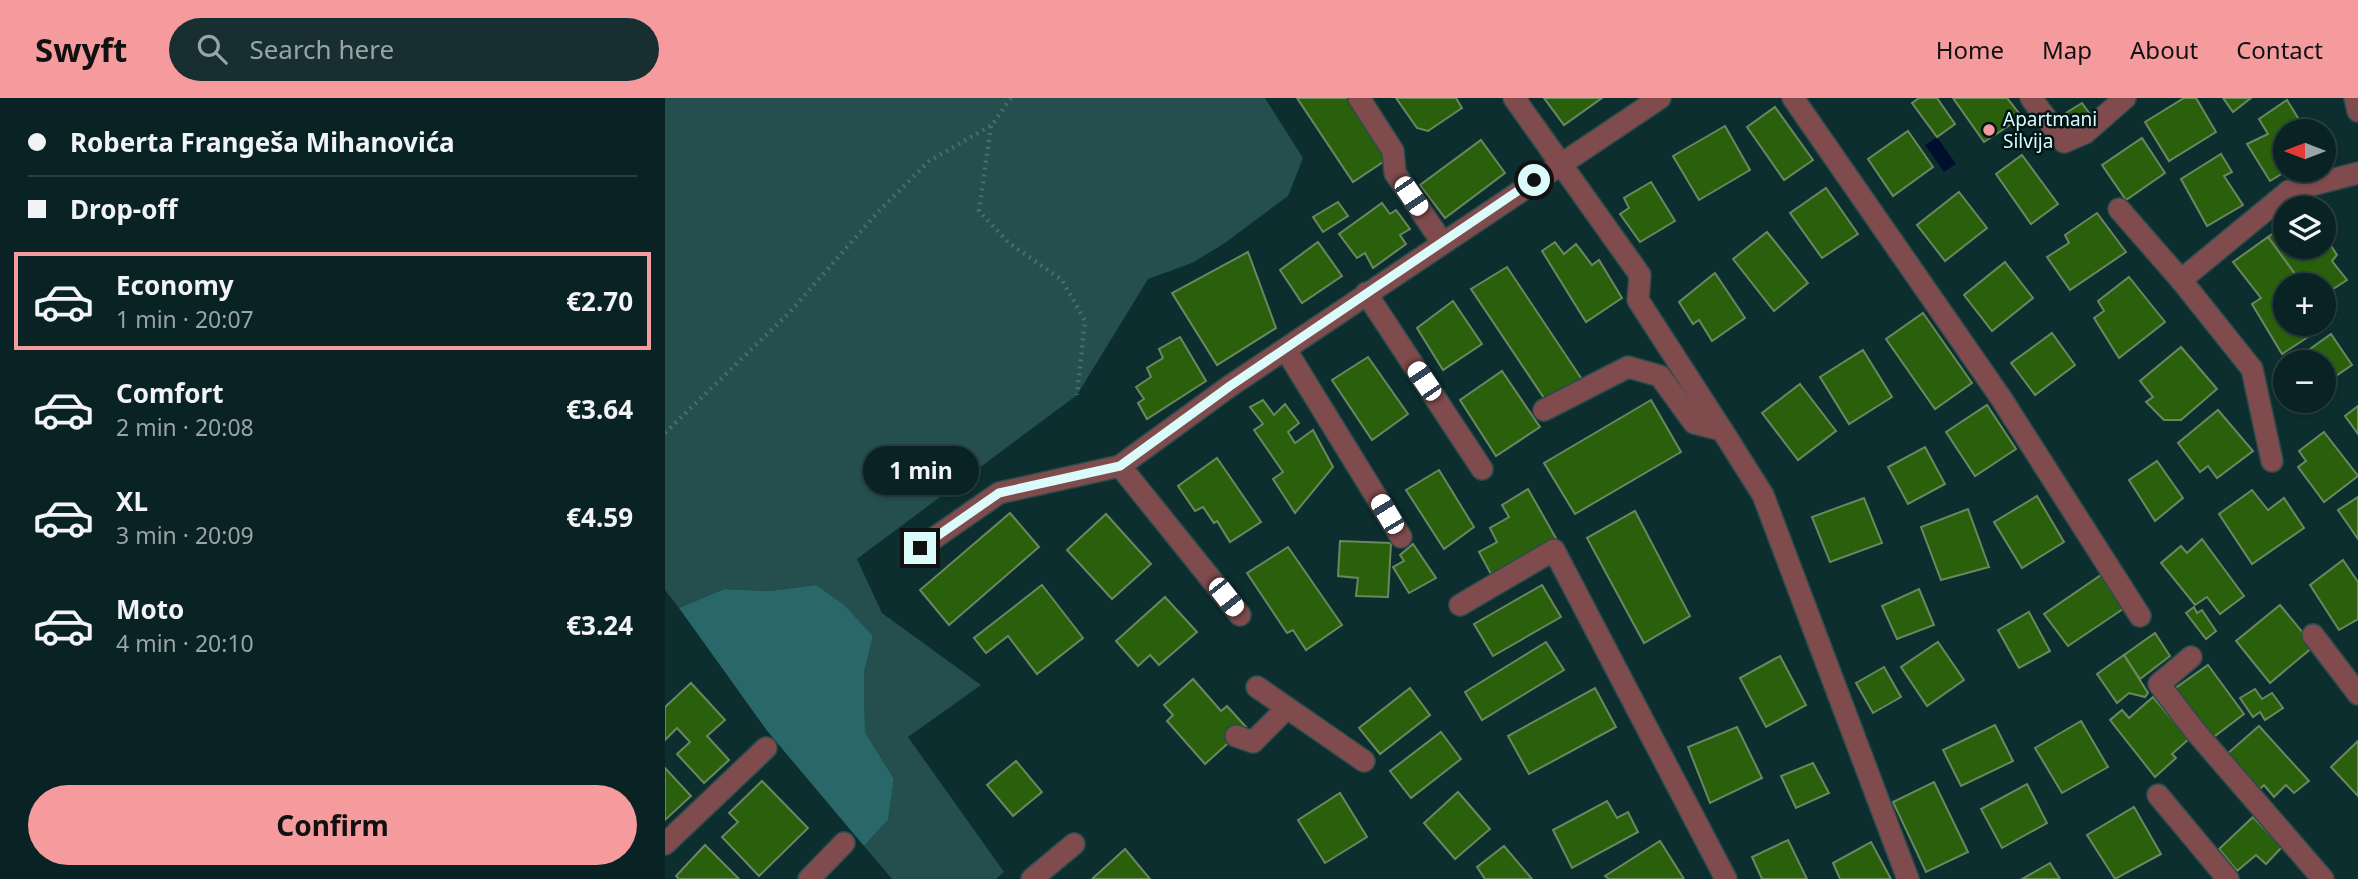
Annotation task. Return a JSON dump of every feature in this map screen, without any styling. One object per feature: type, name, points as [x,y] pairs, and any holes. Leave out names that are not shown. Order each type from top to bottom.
[{"type":"street","points":[[1359,98],[1393,151],[1395,173],[1442,242]]},
{"type":"street","points":[[1514,98],[1559,165],[1640,275],[1638,300],[1763,495],[1908,879]]},
{"type":"street","points":[[920,548],[999,493],[1120,466],[1230,386],[1366,293],[1660,98]]},
{"type":"street","points":[[1793,98],[2001,398],[2140,617]]},
{"type":"street","points":[[2031,98],[2069,148],[2125,98]]},
{"type":"street","points":[[2355,98],[2358,111]]},
{"type":"street","points":[[2181,280],[2289,191],[2358,173]]},
{"type":"street","points":[[2119,209],[2181,280],[2252,369],[2272,461]]},
{"type":"street","points":[[1366,293],[1482,469]]},
{"type":"street","points":[[1286,350],[1401,537]]},
{"type":"street","points":[[1544,410],[1628,367],[1660,376],[1694,423],[1722,430]]},
{"type":"street","points":[[1120,466],[1240,615]]},
{"type":"street","points":[[1460,605],[1554,550],[1727,879]]},
{"type":"street","points":[[2313,635],[2358,694]]},
{"type":"street","points":[[2191,657],[2159,684],[2195,731],[2323,879]]},
{"type":"street","points":[[1257,687],[1364,761]]},
{"type":"street","points":[[1236,736],[1253,742],[1287,708]]},
{"type":"street","points":[[665,844],[766,748]]},
{"type":"street","points":[[2158,795],[2228,879]]},
{"type":"street","points":[[809,879],[845,843]]},
{"type":"street","points":[[1031,879],[1074,844]]},
{"type":"path","points":[[665,433],[790,312],[877,213],[929,161],[992,125],[1011,98]]},
{"type":"path","points":[[992,125],[979,211],[1009,243],[1062,280],[1086,321],[1077,394]]},
{"type":"shaded area","points":[[665,98],[1265,98],[1303,158],[1288,196],[1222,245],[1192,263],[1148,279],[1077,395],[857,559],[882,613],[981,685],[908,737],[1004,872],[996,879],[892,879],[864,846],[888,820],[894,779],[865,732],[864,673],[873,636],[816,585],[769,591],[724,589],[679,608],[665,590]]},
{"type":"shaded area","points":[[1937,137],[1956,164],[1944,172],[1925,145]]},
{"type":"shaded area","points":[[816,585],[844,605],[873,636],[864,673],[865,732],[894,779],[888,820],[864,846],[768,732],[679,608],[724,589],[769,591]]},
{"type":"building","points":[[1297,98],[1349,98],[1389,158],[1353,182]]},
{"type":"building","points":[[1396,98],[1456,98],[1462,108],[1428,131],[1417,128]]},
{"type":"building","points":[[1544,98],[1602,98],[1564,125]]},
{"type":"building","points":[[1919,98],[1937,98],[1955,124],[1937,137],[1912,103]]},
{"type":"building","name":"Apartmani Silvija","points":[[1953,98],[2007,98],[2022,117],[1984,142]]},
{"type":"building","points":[[2184,98],[2196,98],[2216,132],[2169,161],[2145,122]]},
{"type":"building","points":[[2223,98],[2251,98],[2233,112]]},
{"type":"building","points":[[2287,100],[2299,119],[2273,119],[2273,179],[2270,181],[2247,144],[2268,134],[2259,119]]},
{"type":"building","points":[[2082,103],[2092,117],[2071,132],[2061,116]]},
{"type":"building","points":[[1775,107],[1813,160],[1784,180],[1747,127]]},
{"type":"building","points":[[1725,126],[1750,170],[1699,200],[1673,156]]},
{"type":"building","points":[[1908,131],[1933,167],[1893,196],[1868,159]]},
{"type":"building","points":[[2142,138],[2165,173],[2126,200],[2102,165]]},
{"type":"building","points":[[1481,140],[1505,173],[1445,218],[1420,185]]},
{"type":"building","points":[[2221,154],[2232,172],[2224,176],[2243,205],[2207,226],[2181,179]]},
{"type":"building","points":[[2022,155],[2058,204],[2031,224],[1996,174]]},
{"type":"building","points":[[1651,182],[1675,221],[1640,242],[1620,214],[1629,208],[1624,198]]},
{"type":"building","points":[[1826,188],[1858,234],[1822,258],[1790,213]]},
{"type":"building","points":[[1959,192],[1987,228],[1945,261],[1917,225]]},
{"type":"building","points":[[1338,202],[1348,216],[1323,232],[1313,217]]},
{"type":"building","points":[[1382,203],[1390,214],[1396,210],[1410,229],[1400,235],[1406,244],[1373,268],[1365,253],[1357,258],[1339,234]]},
{"type":"building","points":[[2097,213],[2126,252],[2070,290],[2047,257],[2069,243],[2065,235]]},
{"type":"building","points":[[1767,232],[1808,283],[1774,311],[1733,259]]},
{"type":"building","points":[[2268,237],[2273,244],[2273,259],[2284,259],[2294,273],[2273,273],[2273,336],[2310,336],[2288,350],[2280,350],[2252,304],[2261,298],[2233,262]]},
{"type":"building","points":[[1318,242],[1342,276],[1302,303],[1280,270]]},
{"type":"building","points":[[1555,242],[1564,254],[1576,244],[1592,265],[1599,260],[1622,298],[1586,322],[1542,251]]},
{"type":"building","points":[[1248,252],[1276,328],[1217,365],[1172,293]]},
{"type":"building","points":[[2284,259],[2334,259],[2332,261],[2347,280],[2336,287],[2336,273],[2294,273]]},
{"type":"building","points":[[2005,262],[2033,298],[1992,331],[1964,295]]},
{"type":"building","points":[[1507,267],[1583,381],[1548,404],[1471,289]]},
{"type":"building","points":[[1715,273],[1745,318],[1712,341],[1699,320],[1693,324],[1679,302]]},
{"type":"building","points":[[2129,277],[2165,322],[2119,358],[2094,318],[2104,311],[2098,301]]},
{"type":"building","points":[[1453,301],[1482,344],[1443,370],[1417,328]]},
{"type":"building","points":[[1923,313],[1972,383],[1935,409],[1886,339]]},
{"type":"building","points":[[2052,333],[2075,365],[2035,395],[2011,363]]},
{"type":"building","points":[[2328,336],[2332,336],[2352,365],[2336,376],[2336,350],[2309,350]]},
{"type":"building","points":[[1180,337],[1206,381],[1147,419],[1138,403],[1144,399],[1136,387],[1151,377],[1147,368],[1163,358],[1159,349]]},
{"type":"building","points":[[2181,347],[2217,389],[2181,420],[2164,420],[2146,402],[2153,397],[2140,381]]},
{"type":"building","points":[[1863,350],[1892,397],[1849,424],[1820,377]]},
{"type":"building","points":[[1368,357],[1408,414],[1372,440],[1332,380]]},
{"type":"building","points":[[1502,371],[1540,427],[1496,456],[1460,400]]},
{"type":"building","points":[[1800,384],[1836,431],[1798,460],[1762,413]]},
{"type":"building","points":[[1263,400],[1274,415],[1285,404],[1299,423],[1288,432],[1295,443],[1313,430],[1333,467],[1295,513],[1273,479],[1283,472],[1254,430],[1263,424],[1250,407]]},
{"type":"building","points":[[1651,400],[1681,452],[1575,514],[1544,463]]},
{"type":"building","points":[[1987,405],[2016,449],[1975,476],[1946,432]]},
{"type":"building","points":[[2358,406],[2358,434],[2345,416]]},
{"type":"building","points":[[2218,410],[2253,451],[2217,478],[2208,466],[2200,472],[2178,443]]},
{"type":"building","points":[[2324,432],[2358,476],[2324,502],[2298,467],[2306,461],[2299,451]]},
{"type":"building","points":[[1925,447],[1945,484],[1908,504],[1888,467]]},
{"type":"building","points":[[1217,458],[1261,522],[1230,542],[1217,521],[1214,523],[1203,507],[1195,511],[1178,486]]},
{"type":"building","points":[[2157,461],[2183,498],[2155,521],[2129,480]]},
{"type":"building","points":[[1439,470],[1474,527],[1444,549],[1406,490]]},
{"type":"building","points":[[1528,489],[1557,540],[1492,576],[1479,552],[1497,542],[1490,528],[1509,517],[1502,505]]},
{"type":"building","points":[[2252,490],[2268,510],[2284,498],[2304,528],[2252,564],[2219,514]]},
{"type":"building","points":[[2037,496],[2064,542],[2022,568],[1994,522]]},
{"type":"building","points":[[2358,497],[2358,539],[2338,510]]},
{"type":"building","points":[[1864,498],[1882,543],[1830,562],[1812,517]]},
{"type":"building","points":[[1968,509],[1989,567],[1941,580],[1921,527]]},
{"type":"building","points":[[1635,511],[1690,616],[1644,643],[1587,538]]},
{"type":"building","points":[[1010,513],[1039,547],[949,625],[920,590]]},
{"type":"building","points":[[1106,514],[1151,564],[1112,599],[1067,550]]},
{"type":"building","points":[[2202,539],[2244,596],[2220,614],[2207,597],[2195,605],[2161,563],[2181,546],[2187,553]]},
{"type":"building","points":[[1340,541],[1391,543],[1388,597],[1356,596],[1358,578],[1338,576]]},
{"type":"building","points":[[1413,544],[1436,578],[1409,593],[1393,567],[1404,561],[1400,555]]},
{"type":"building","points":[[1288,547],[1342,625],[1306,650],[1293,630],[1287,633],[1247,573]]},
{"type":"building","points":[[2343,560],[2358,582],[2358,619],[2339,630],[2310,585]]},
{"type":"building","points":[[2101,575],[2123,609],[2068,646],[2044,614]]},
{"type":"building","points":[[1042,585],[1083,638],[1037,674],[1008,636],[986,653],[974,638]]},
{"type":"building","points":[[1542,585],[1561,617],[1493,656],[1474,624]]},
{"type":"building","points":[[1919,589],[1934,625],[1897,639],[1882,606]]},
{"type":"building","points":[[1165,597],[1197,632],[1159,665],[1150,655],[1138,666],[1116,641]]},
{"type":"building","points":[[2280,605],[2314,646],[2270,683],[2236,641]]},
{"type":"building","points":[[2194,607],[2197,613],[2202,610],[2216,631],[2206,639],[2186,613]]},
{"type":"building","points":[[2029,612],[2050,651],[2019,668],[1998,630]]},
{"type":"building","points":[[2155,633],[2170,656],[2140,679],[2124,655]]},
{"type":"building","points":[[1546,642],[1564,670],[1482,720],[1465,692]]},
{"type":"building","points":[[1938,642],[1964,680],[1927,706],[1901,667]]},
{"type":"building","points":[[2124,655],[2148,693],[2145,697],[2129,693],[2117,703],[2097,674]]},
{"type":"building","points":[[1780,656],[1806,705],[1766,727],[1740,678]]},
{"type":"building","points":[[2208,665],[2244,714],[2211,739],[2174,689]]},
{"type":"building","points":[[1884,667],[1901,697],[1873,713],[1856,683]]},
{"type":"building","points":[[1193,679],[1221,711],[1227,706],[1246,727],[1205,764],[1167,721],[1173,715],[1164,705]]},
{"type":"building","points":[[691,683],[725,720],[707,736],[729,760],[704,783],[677,754],[690,742],[677,728],[665,740],[665,707]]},
{"type":"building","points":[[1410,688],[1430,715],[1380,754],[1359,728]]},
{"type":"building","points":[[1595,688],[1616,727],[1529,774],[1508,736]]},
{"type":"building","points":[[2255,689],[2262,699],[2272,693],[2283,708],[2265,720],[2260,712],[2253,717],[2240,698]]},
{"type":"building","points":[[2153,697],[2189,739],[2172,754],[2176,758],[2155,777],[2110,720],[2122,710],[2129,718]]},
{"type":"building","points":[[2081,721],[2108,767],[2062,793],[2035,748]]},
{"type":"building","points":[[1995,725],[2013,761],[1961,786],[1943,750]]},
{"type":"building","points":[[2259,726],[2309,781],[2294,793],[2286,785],[2274,797],[2264,785],[2258,791],[2227,754]]},
{"type":"building","points":[[1737,727],[1762,778],[1710,803],[1688,747]]},
{"type":"building","points":[[1441,732],[1461,759],[1411,798],[1390,771]]},
{"type":"building","points":[[2358,741],[2358,796],[2331,767]]},
{"type":"building","points":[[1016,761],[1042,792],[1013,816],[987,785]]},
{"type":"building","points":[[1813,763],[1829,793],[1796,808],[1781,776]]},
{"type":"building","points":[[665,768],[691,796],[665,820]]},
{"type":"building","points":[[762,781],[808,828],[759,876],[722,837],[738,822],[729,813]]},
{"type":"building","points":[[1934,782],[1968,852],[1926,872],[1893,802]]},
{"type":"building","points":[[2027,784],[2047,823],[2002,848],[1981,809]]},
{"type":"building","points":[[1458,792],[1490,829],[1455,859],[1424,823]]},
{"type":"building","points":[[1340,793],[1367,837],[1325,863],[1298,820]]},
{"type":"building","points":[[1607,801],[1617,818],[1628,812],[1638,832],[1572,868],[1553,830]]},
{"type":"building","points":[[2134,807],[2161,854],[2115,879],[2087,835]]},
{"type":"building","points":[[2253,817],[2282,847],[2266,864],[2256,855],[2237,871],[2219,849]]},
{"type":"building","points":[[1788,840],[1807,879],[1762,879],[1752,857]]},
{"type":"building","points":[[1660,841],[1684,879],[1609,879],[1605,876]]},
{"type":"building","points":[[1871,842],[1891,879],[1840,879],[1833,863]]},
{"type":"building","points":[[705,845],[739,879],[679,879],[676,876]]},
{"type":"building","points":[[1504,846],[1532,879],[1485,879],[1477,867]]},
{"type":"building","points":[[1125,849],[1150,879],[1092,879]]},
{"type":"building","points":[[2050,863],[2060,879],[2022,879]]},
{"type":"place","name":"Apartmani Silvija","points":[[1989,130]]},
{"type":"route","points":[[920,548],[999,493],[1120,466],[1230,386],[1534,180]]}]
